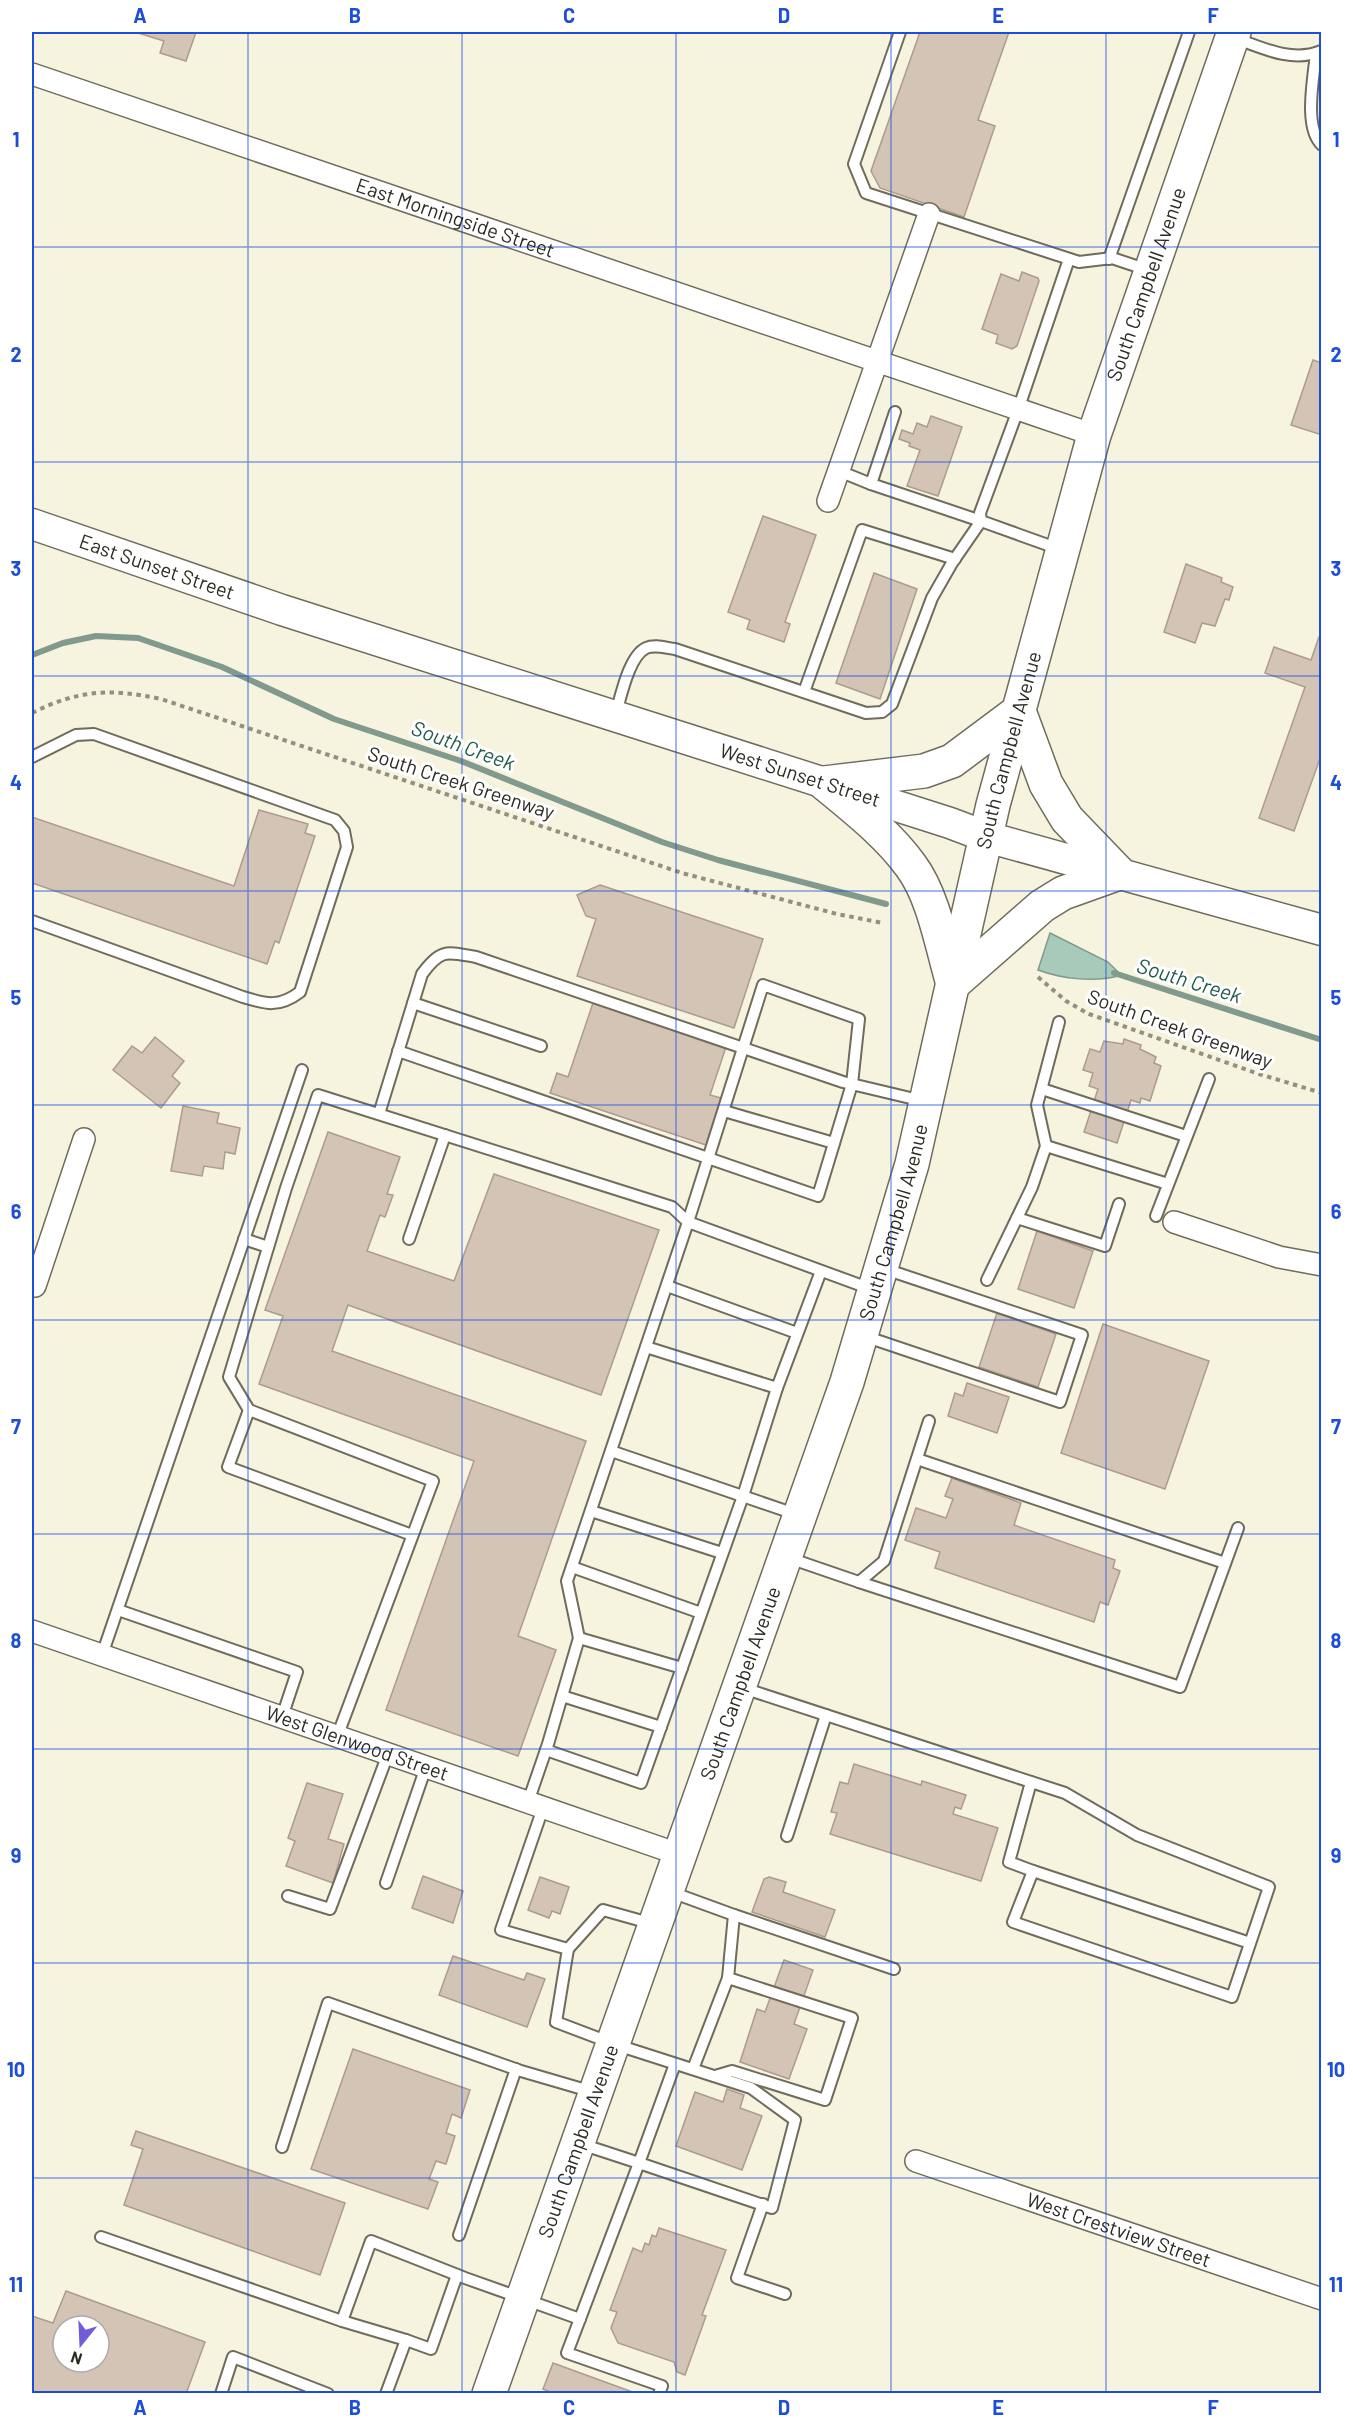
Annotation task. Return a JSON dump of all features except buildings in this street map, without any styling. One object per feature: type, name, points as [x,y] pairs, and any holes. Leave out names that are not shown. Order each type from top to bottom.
[{"type":"main road","name":"South Campbell Avenue","points":[[489,2394],[847,1382],[912,1164],[993,805],[1094,435],[1233,34]]},
{"type":"main road","name":"East Sunset Street","points":[[32,524],[282,610]]},
{"type":"main road","name":"West Sunset Street","points":[[282,610],[950,823],[987,837],[1322,930]]},
{"type":"main road","points":[[1019,711],[1046,784],[1067,819],[1119,873],[1063,892],[1042,906],[952,984],[926,892],[911,866],[874,825],[824,783],[924,771],[952,761],[1019,711]]},
{"type":"street","name":"East Morningside Street","points":[[32,74],[1094,435]]},
{"type":"street","points":[[828,501],[929,214]]},
{"type":"street","points":[[33,1285],[84,1139]]},
{"type":"street","points":[[1165,1219],[1279,1257],[1322,1265]]},
{"type":"street","name":"West Glenwood Street","points":[[32,1631],[681,1856]]},
{"type":"street","name":"West Crestview Street","points":[[916,2161],[1322,2299]]},
{"type":"lane","points":[[900,32],[854,164],[866,193],[1079,262],[1109,259],[1151,271]]},
{"type":"lane","points":[[1109,259],[1189,32]]},
{"type":"lane","points":[[1233,34],[1273,52],[1303,56],[1319,52],[1310,115],[1317,141],[1322,145]]},
{"type":"lane","points":[[615,716],[630,668],[636,657],[645,648],[659,646],[675,649],[866,713],[882,712],[892,704],[932,598],[981,521],[980,513],[1018,410],[1069,259]]},
{"type":"lane","points":[[871,484],[895,412]]},
{"type":"lane","points":[[838,471],[1063,550]]},
{"type":"lane","points":[[804,692],[862,530],[955,559]]},
{"type":"lane","points":[[32,757],[76,735],[94,735],[296,804],[335,820],[344,831],[347,847],[300,992],[287,1002],[265,1003],[243,997],[32,921]]},
{"type":"lane","points":[[378,1114],[422,974],[433,959],[447,952],[476,957],[852,1084],[926,1102]]},
{"type":"lane","points":[[398,1051],[709,1159],[818,1196],[852,1084],[859,1019],[763,985],[709,1159],[567,1581],[579,1638],[546,1750],[536,1805],[501,1930],[568,1949]]},
{"type":"lane","points":[[413,1003],[541,1046]]},
{"type":"lane","points":[[987,1280],[1032,1187],[1046,1146],[1037,1105],[1059,1022]]},
{"type":"lane","points":[[102,1655],[302,1070]]},
{"type":"lane","points":[[1165,1219],[1168,1184],[1209,1078]]},
{"type":"lane","points":[[1042,1089],[1186,1136]]},
{"type":"lane","points":[[337,1737],[433,1481],[249,1410],[229,1377],[268,1247],[318,1095],[672,1207],[688,1222],[821,1271],[877,1279],[1082,1335],[1060,1402],[861,1335]]},
{"type":"lane","points":[[724,1111],[834,1143]]},
{"type":"lane","points":[[409,1239],[445,1135]]},
{"type":"lane","points":[[1046,1146],[1168,1184]]},
{"type":"lane","points":[[1017,1218],[1105,1246],[1119,1204]]},
{"type":"lane","points":[[244,1239],[268,1247]]},
{"type":"lane","points":[[546,1750],[641,1783],[742,1496],[777,1388],[821,1271]]},
{"type":"lane","points":[[667,1286],[798,1334]]},
{"type":"lane","points":[[646,1347],[777,1388]]},
{"type":"lane","points":[[249,1410],[228,1467],[412,1535]]},
{"type":"lane","points":[[860,1582],[884,1561],[929,1421]]},
{"type":"lane","points":[[611,1451],[800,1516]]},
{"type":"lane","points":[[917,1459],[1225,1563]]},
{"type":"lane","points":[[591,1511],[722,1553]]},
{"type":"lane","points":[[786,1557],[1180,1687],[1238,1528]]},
{"type":"lane","points":[[572,1567],[701,1612]]},
{"type":"lane","points":[[118,1610],[297,1672],[282,1717]]},
{"type":"lane","points":[[579,1638],[682,1668]]},
{"type":"lane","points":[[740,1687],[1065,1793],[1137,1835],[1269,1887],[1232,1997],[1013,1922],[1034,1871]]},
{"type":"lane","points":[[562,1696],[661,1727]]},
{"type":"lane","points":[[787,1836],[826,1715]]},
{"type":"lane","points":[[288,1896],[330,1909],[388,1754]]},
{"type":"lane","points":[[386,1883],[426,1767]]},
{"type":"lane","points":[[1031,1782],[1009,1862],[1250,1943]]},
{"type":"lane","points":[[668,1891],[734,1916],[894,1969]]},
{"type":"lane","points":[[578,2143],[772,2208],[795,2120],[751,2088],[614,2044],[556,2022],[568,1949],[603,1910],[656,1925]]},
{"type":"lane","points":[[693,2069],[728,1978],[734,1916]]},
{"type":"lane","points":[[714,2076],[732,2071],[825,2100],[852,2018],[728,1978]]},
{"type":"lane","points":[[282,2147],[328,2003],[516,2069],[596,2093]]},
{"type":"lane","points":[[659,2394],[662,2386],[567,2353],[675,2064]]},
{"type":"lane","points":[[459,2235],[516,2069]]},
{"type":"lane","points":[[763,2204],[737,2278],[785,2294]]},
{"type":"lane","points":[[100,2237],[342,2321],[431,2349],[457,2276]]},
{"type":"lane","points":[[342,2321],[371,2241],[457,2276],[580,2319]]},
{"type":"lane","points":[[386,2394],[406,2340]]},
{"type":"lane","points":[[221,2394],[233,2357],[328,2394]]},
{"type":"path","name":"South Creek Greenway","points":[[32,713],[65,698],[88,692],[133,693],[161,699],[682,873],[837,914],[883,923]]},
{"type":"path","name":"South Creek Greenway","points":[[1038,977],[1066,1001],[1089,1014],[1259,1074],[1322,1093]]},
{"type":"shaded area","points":[[1050,933],[1108,962],[1121,975],[1101,979],[1080,979],[1038,970]]},
{"type":"waterway","name":"South Creek","points":[[32,655],[63,643],[96,636],[138,638],[222,667],[334,719],[461,761],[662,842],[718,860],[886,904]]},
{"type":"waterway","name":"South Creek","points":[[1114,973],[1322,1040]]}]
